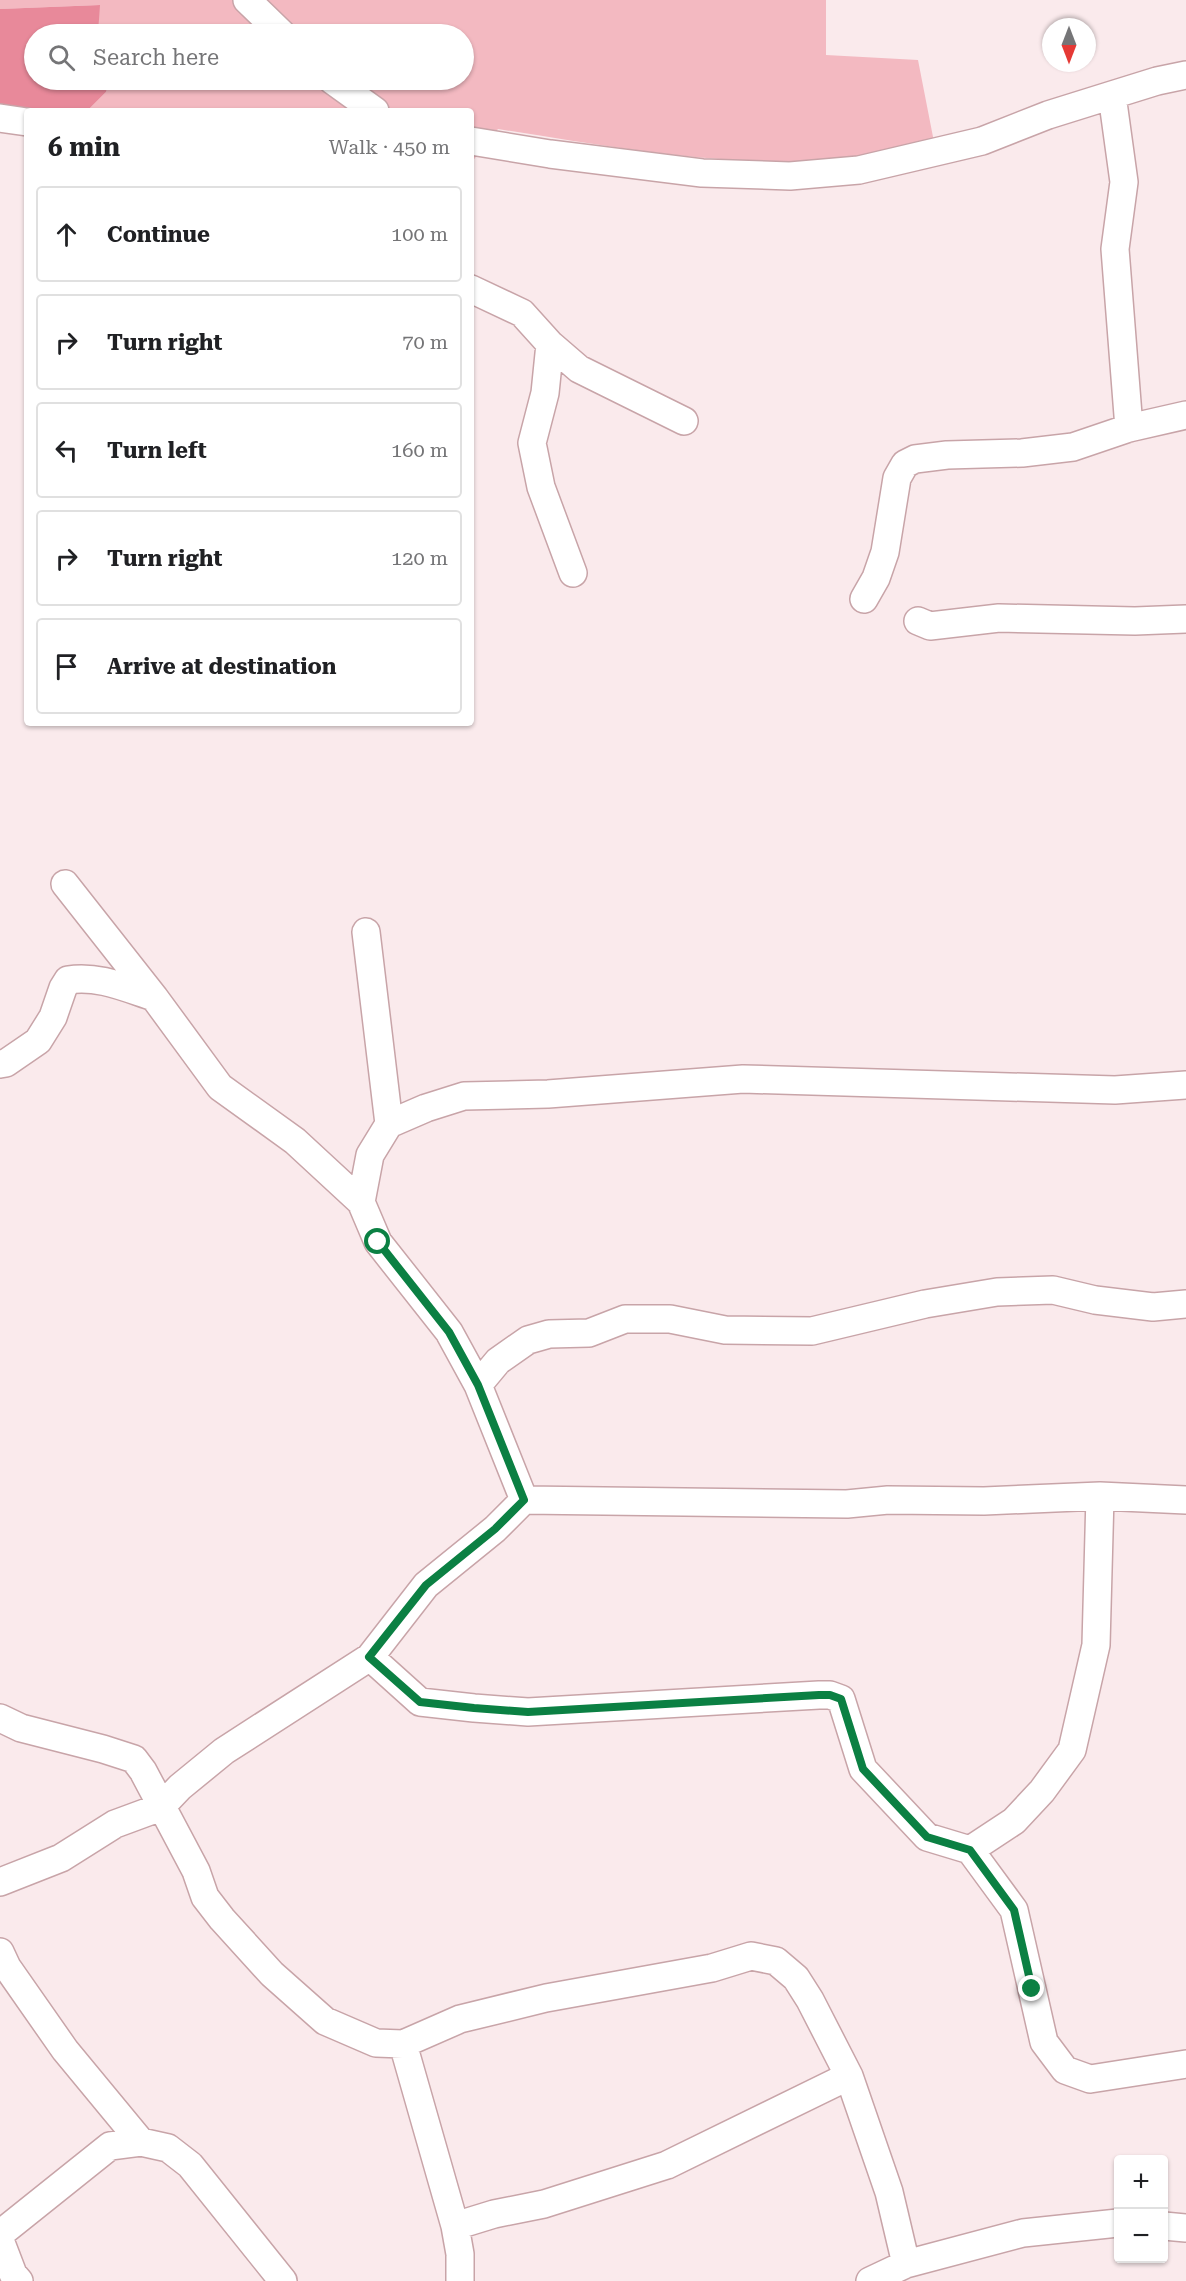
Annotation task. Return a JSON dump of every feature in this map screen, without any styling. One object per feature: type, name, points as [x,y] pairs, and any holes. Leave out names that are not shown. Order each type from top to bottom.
[{"type":"street","points":[[247,0],[272,24]]},
{"type":"street","points":[[474,141],[550,154],[702,172],[790,176],[859,170],[982,141],[1048,115],[1157,81],[1186,75]]},
{"type":"street","points":[[346,90],[371,108]]},
{"type":"street","points":[[1112,95],[1124,182],[1115,249],[1129,428]]},
{"type":"street","points":[[0,118],[24,122]]},
{"type":"street","points":[[474,290],[522,313],[550,344],[579,369],[684,421]]},
{"type":"street","points":[[550,344],[545,393],[532,443],[541,487],[573,573]]},
{"type":"street","points":[[864,599],[876,578],[885,552],[897,478],[905,464],[915,459],[947,455],[1047,451],[1073,447],[1129,428],[1186,415]]},
{"type":"street","points":[[918,621],[930,626],[999,618],[1135,621],[1186,619]]},
{"type":"street","points":[[65,884],[154,997],[220,1087],[295,1141],[361,1202],[378,1242],[449,1332],[478,1385],[524,1500]]},
{"type":"street","points":[[361,1202],[370,1155],[388,1124],[366,932]]},
{"type":"street","points":[[0,1064],[6,1063],[38,1041],[53,1017],[68,980],[81,978],[100,980],[154,997]]},
{"type":"street","points":[[388,1124],[426,1108],[464,1096],[548,1094],[743,1079],[1115,1090],[1186,1085]]},
{"type":"street","points":[[478,1385],[498,1361],[528,1340],[549,1334],[589,1333],[625,1319],[669,1319],[725,1330],[812,1331],[925,1304],[997,1292],[1053,1290],[1095,1300],[1153,1306],[1186,1304]]},
{"type":"street","points":[[970,1850],[1014,1821],[1042,1791],[1072,1750],[1096,1645],[1100,1496]]},
{"type":"street","points":[[0,1882],[62,1858],[115,1824],[161,1807],[224,1751],[369,1657],[426,1585],[495,1529],[524,1500],[847,1504],[888,1500],[984,1501],[1100,1496],[1186,1500]]},
{"type":"street","points":[[369,1657],[420,1702],[485,1709],[528,1712],[830,1695],[841,1699],[863,1769],[927,1837],[970,1850],[1014,1910],[1044,2043],[1065,2070],[1090,2079],[1186,2064]]},
{"type":"street","points":[[0,1718],[21,1728],[134,1759],[143,1771],[196,1871],[205,1897],[272,1974],[325,2021],[376,2043],[403,2044],[460,2019],[546,1998],[712,1968],[751,1956],[776,1961],[796,1978],[810,2000],[849,2076],[889,2192],[906,2264]]},
{"type":"street","points":[[0,1952],[7,1967],[66,2050],[141,2142]]},
{"type":"street","points":[[403,2044],[455,2226],[460,2254],[460,2281]]},
{"type":"street","points":[[455,2226],[494,2214],[544,2204],[667,2165],[849,2076]]},
{"type":"street","points":[[0,2234],[110,2146],[141,2142],[168,2148],[190,2166],[283,2281]]},
{"type":"street","points":[[870,2281],[906,2264],[1023,2233],[1114,2224]]},
{"type":"street","points":[[1168,2226],[1186,2228]]},
{"type":"street","points":[[0,2240],[13,2274],[19,2281]]},
{"type":"shaded area","points":[[0,0],[826,0],[826,55],[918,60],[934,142],[855,158],[757,161],[671,154],[498,129],[474,159],[474,108],[90,108],[107,90],[474,90],[474,24],[98,24],[99,5],[0,9]]},
{"type":"shaded area","points":[[100,5],[99,24],[24,24],[24,90],[107,90],[106,92],[90,108],[0,110],[0,9]]},
{"type":"route","points":[[378,1242],[449,1332],[478,1385],[524,1500],[495,1529],[426,1585],[369,1657],[420,1702],[474,1708],[528,1712],[819,1695],[830,1695],[841,1699],[863,1769],[927,1837],[970,1850],[1014,1910],[1032,1989]]}]
